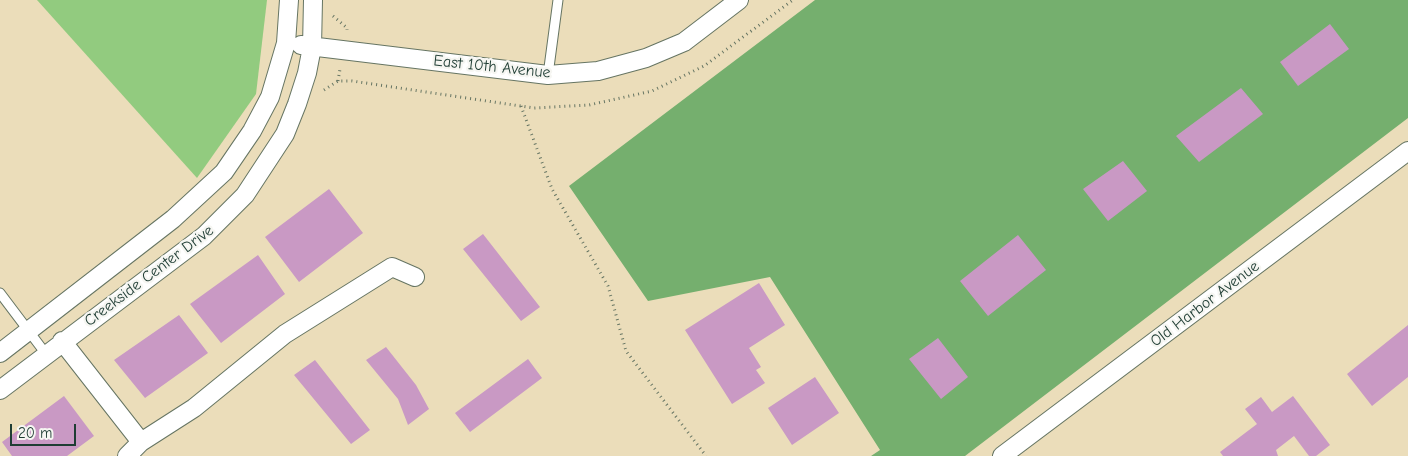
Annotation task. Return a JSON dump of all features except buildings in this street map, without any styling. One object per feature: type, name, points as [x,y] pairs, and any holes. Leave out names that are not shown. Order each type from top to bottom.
[{"type":"street","name":"Creekside Center Drive","points":[[0,353],[173,219],[224,172],[252,130],[270,98],[286,43],[288,0]]},
{"type":"street","name":"Creekside Center Drive","points":[[0,390],[62,341],[204,236],[245,195],[284,134],[307,73],[312,47],[313,0]]},
{"type":"street","name":"East 10th Avenue","points":[[286,43],[548,75],[598,71],[646,58],[684,42],[739,0]]},
{"type":"street","name":"Old Harbor Avenue","points":[[1002,456],[1408,152]]},
{"type":"street","points":[[127,456],[141,442],[194,408],[285,334],[392,267],[415,277]]},
{"type":"street","points":[[62,341],[141,442]]},
{"type":"lane","points":[[548,75],[558,0]]},
{"type":"lane","points":[[0,293],[46,354]]},
{"type":"path","points":[[321,95],[326,88],[338,81],[352,81],[534,108],[589,105],[652,91],[704,66],[793,0]]},
{"type":"path","points":[[520,106],[552,189],[608,286],[626,351],[706,456]]},
{"type":"green space","points":[[37,0],[267,0],[256,94],[197,178]]},
{"type":"green space","points":[[815,0],[1408,0],[1408,118],[965,456],[871,456],[880,450],[770,277],[648,301],[569,186]]}]
